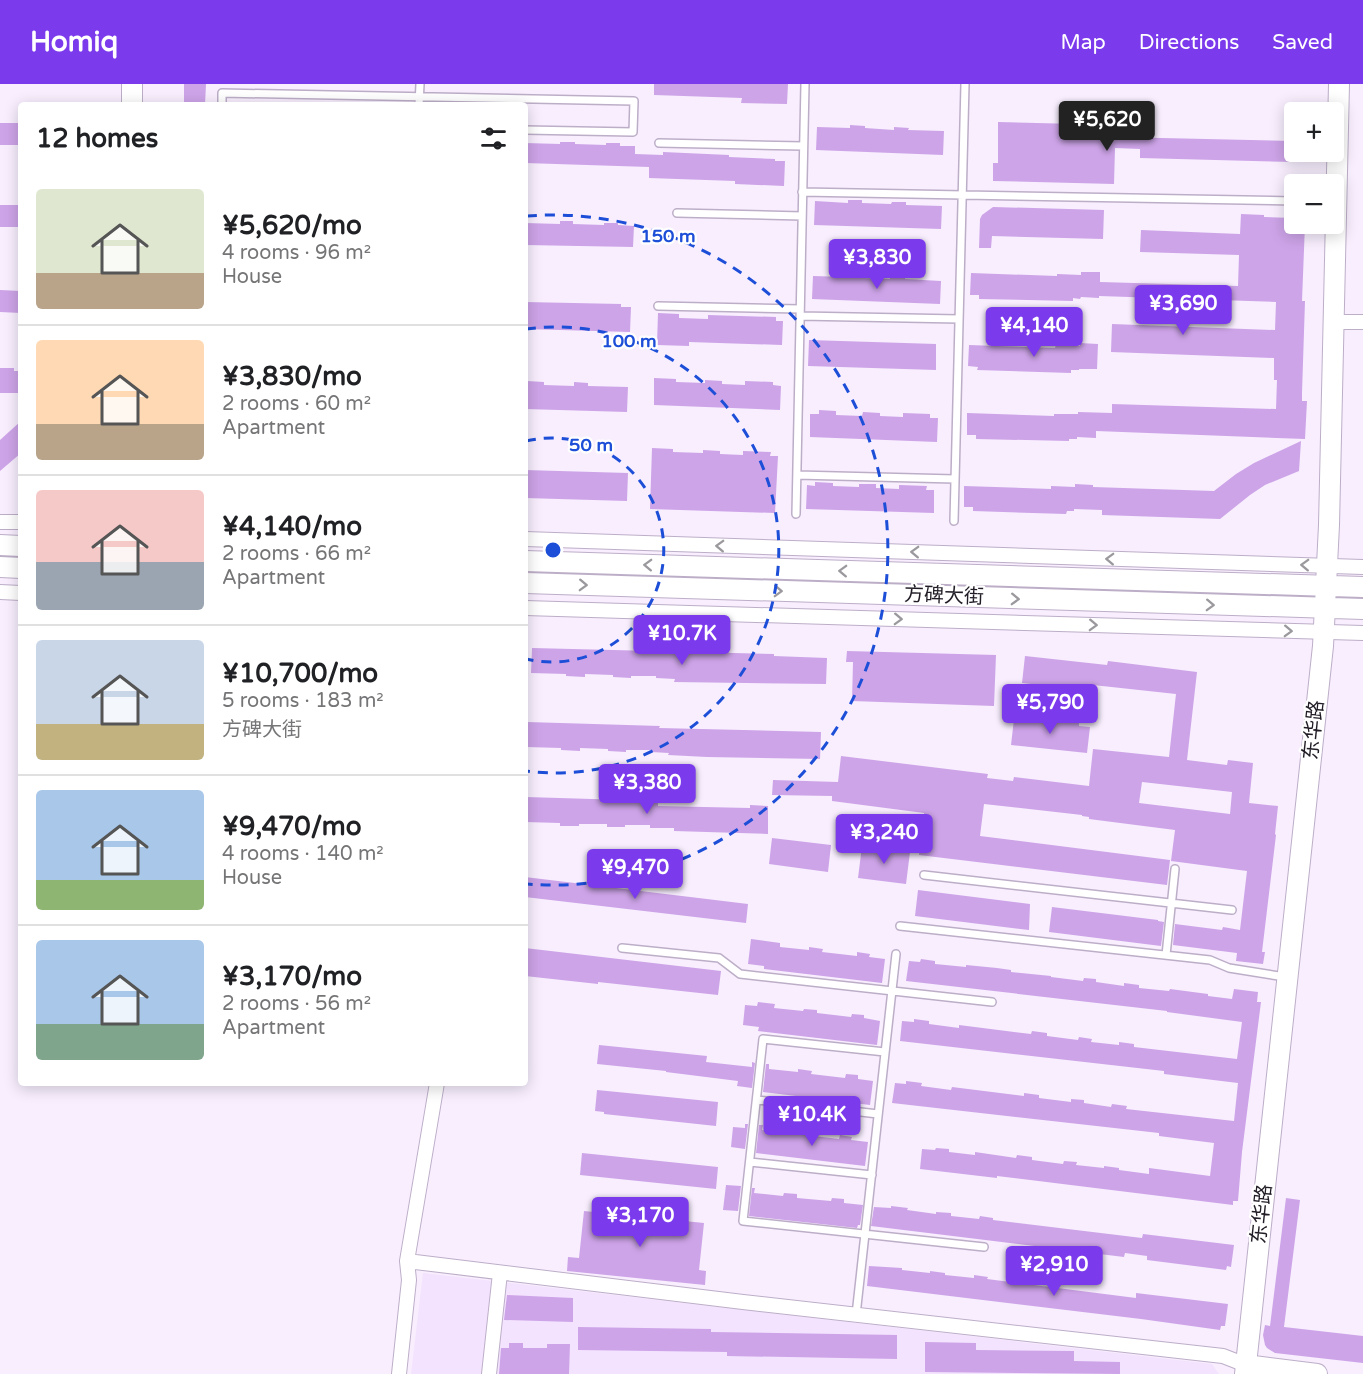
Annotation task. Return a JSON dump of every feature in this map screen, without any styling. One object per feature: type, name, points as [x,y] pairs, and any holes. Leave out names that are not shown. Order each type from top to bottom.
[{"type":"main road","points":[[132,84],[132,102]]},
{"type":"main road","name":"东华路","points":[[1336,174],[1339,84]]},
{"type":"main road","name":"东华路","points":[[1245,1369],[1324,632],[1329,525],[1335,234]]},
{"type":"main road","points":[[0,545],[18,546]]},
{"type":"main road","name":"方碑大街","points":[[528,561],[1363,587]]},
{"type":"main road","points":[[0,567],[18,568]]},
{"type":"main road","name":"方碑大街","points":[[528,584],[1363,609]]},
{"type":"main road","points":[[1245,1369],[1317,1374]]},
{"type":"street","points":[[1334,322],[1363,322]]},
{"type":"street","points":[[0,522],[18,522]]},
{"type":"street","points":[[528,539],[1363,567]]},
{"type":"street","points":[[0,592],[18,592]]},
{"type":"street","points":[[528,608],[1363,633]]},
{"type":"street","points":[[399,1374],[408,1261],[437,1086]]},
{"type":"street","points":[[408,1261],[1223,1356],[1245,1369]]},
{"type":"street","points":[[489,1374],[500,1273]]},
{"type":"lane","points":[[419,101],[420,84]]},
{"type":"lane","points":[[796,514],[805,84]]},
{"type":"lane","points":[[954,521],[965,84]]},
{"type":"lane","points":[[222,102],[222,93],[419,101],[633,101],[633,132],[528,130]]},
{"type":"lane","points":[[659,143],[803,146]]},
{"type":"lane","points":[[802,192],[1284,201]]},
{"type":"lane","points":[[677,213],[802,216]]},
{"type":"lane","points":[[658,306],[959,319]]},
{"type":"lane","points":[[797,475],[955,479]]},
{"type":"lane","points":[[1166,955],[1175,869]]},
{"type":"lane","points":[[924,875],[1232,910]]},
{"type":"lane","points":[[900,926],[1210,960],[1229,968],[1287,977]]},
{"type":"lane","points":[[622,948],[719,958],[740,974],[992,1002]]},
{"type":"lane","points":[[856,1315],[896,954]]},
{"type":"lane","points":[[885,1052],[764,1039],[743,1221],[984,1247]]},
{"type":"lane","points":[[757,1100],[878,1114]]},
{"type":"lane","points":[[750,1162],[872,1175]]},
{"type":"shaded area","points":[[423,1273],[1212,1364],[1219,1374],[411,1374]]},
{"type":"building","points":[[184,84],[206,84],[205,102],[184,102]]},
{"type":"building","points":[[654,84],[788,84],[787,104],[741,103],[742,98],[654,95]]},
{"type":"building","points":[[998,122],[1118,125],[1118,137],[1284,141],[1284,162],[1140,158],[1140,149],[1115,148],[1114,184],[993,181],[993,163],[998,163]]},
{"type":"building","points":[[0,123],[18,123],[18,145],[0,145]]},
{"type":"building","points":[[850,125],[894,130],[894,127],[909,128],[908,130],[944,131],[943,155],[816,150],[817,127],[850,128]]},
{"type":"building","points":[[560,142],[606,145],[606,143],[620,143],[620,146],[635,146],[635,154],[663,155],[663,152],[775,159],[775,161],[785,161],[784,186],[735,184],[735,181],[649,178],[649,167],[528,163],[528,143],[560,144]]},
{"type":"building","points":[[848,200],[862,200],[862,203],[906,202],[906,205],[942,206],[941,229],[814,225],[815,201],[848,203]]},
{"type":"building","points":[[0,205],[18,205],[18,227],[0,227]]},
{"type":"building","points":[[993,207],[1104,210],[1103,239],[992,236],[991,248],[979,248],[980,219]]},
{"type":"building","points":[[1241,214],[1284,218],[1284,234],[1305,234],[1302,401],[1307,401],[1305,439],[1096,431],[1096,438],[1077,437],[1069,441],[976,439],[976,435],[967,435],[967,413],[1054,416],[1054,414],[1078,414],[1078,412],[1112,413],[1112,404],[1276,409],[1277,380],[1274,380],[1274,358],[1111,352],[1112,324],[1275,330],[1276,302],[1099,296],[1099,298],[1073,298],[1073,301],[979,299],[979,295],[970,295],[971,273],[1057,276],[1057,274],[1081,275],[1081,272],[1100,272],[1100,282],[1238,286],[1239,255],[1140,252],[1141,230],[1240,234]]},
{"type":"building","points":[[560,221],[573,221],[573,224],[618,223],[618,225],[634,226],[633,247],[528,245],[528,223],[560,224]]},
{"type":"building","points":[[846,275],[861,275],[861,278],[890,279],[890,276],[941,281],[940,304],[812,299],[813,276],[846,277]]},
{"type":"building","points":[[0,290],[18,291],[18,313],[0,312]]},
{"type":"building","points":[[528,302],[621,304],[621,307],[631,307],[630,332],[528,329]]},
{"type":"building","points":[[658,313],[679,314],[679,318],[708,319],[708,315],[776,317],[776,321],[783,321],[782,345],[689,342],[689,346],[657,345]]},
{"type":"building","points":[[809,340],[936,344],[936,370],[808,366]]},
{"type":"building","points":[[1080,343],[1098,344],[1097,369],[1071,370],[1071,373],[977,370],[978,367],[968,366],[969,345],[1055,348],[1056,345],[1080,346]]},
{"type":"building","points":[[0,368],[14,368],[14,371],[18,371],[18,393],[0,393]]},
{"type":"building","points":[[654,378],[676,379],[676,382],[705,383],[705,380],[722,381],[722,384],[745,385],[745,381],[773,382],[773,385],[781,386],[780,410],[654,405]]},
{"type":"building","points":[[528,381],[544,382],[544,385],[574,386],[574,382],[588,383],[588,386],[628,387],[627,412],[528,409]]},
{"type":"building","points":[[819,410],[836,411],[836,415],[862,416],[863,412],[880,413],[880,416],[903,417],[903,413],[930,414],[930,418],[938,418],[937,442],[810,437],[810,414],[819,414]]},
{"type":"building","points":[[18,424],[18,456],[0,471],[0,440]]},
{"type":"building","points":[[1301,441],[1299,471],[1265,485],[1220,519],[1102,515],[1102,510],[1074,509],[1074,511],[1067,511],[1066,514],[973,511],[973,507],[964,507],[964,486],[1051,489],[1051,486],[1075,487],[1075,484],[1093,485],[1093,487],[1214,491],[1254,463]]},
{"type":"building","points":[[652,448],[673,449],[673,452],[703,453],[703,450],[720,451],[720,454],[743,455],[743,451],[771,452],[770,456],[778,456],[775,513],[650,509]]},
{"type":"building","points":[[528,470],[628,473],[627,501],[528,498]]},
{"type":"building","points":[[815,482],[833,483],[833,486],[859,487],[859,484],[876,484],[876,488],[899,489],[899,485],[927,486],[926,490],[934,490],[934,513],[806,509],[807,485],[815,486]]},
{"type":"building","points":[[532,648],[774,654],[774,656],[827,658],[826,684],[674,682],[675,679],[656,678],[656,676],[631,676],[631,678],[585,674],[585,677],[531,673]]},
{"type":"building","points":[[847,651],[996,655],[994,706],[852,701],[853,662],[846,662]]},
{"type":"building","points":[[1025,656],[1107,665],[1108,661],[1197,672],[1187,760],[1227,765],[1228,760],[1253,763],[1249,803],[1278,806],[1262,952],[1265,952],[1263,964],[1236,961],[1237,953],[1173,945],[1175,924],[1240,930],[1247,871],[1171,861],[1175,830],[1089,819],[1082,815],[984,804],[980,836],[1170,860],[1167,885],[919,855],[924,813],[832,801],[832,796],[772,795],[773,780],[838,782],[841,756],[988,774],[987,778],[1013,781],[1014,777],[1089,786],[1093,749],[1169,757],[1176,694],[1093,685],[1093,691],[1022,683]],"holes":[[[1142,782],[1232,792],[1230,814],[1139,803]]]},
{"type":"building","points":[[1022,716],[1079,723],[1079,726],[1090,727],[1087,753],[1011,745],[1014,719],[1022,720]]},
{"type":"building","points":[[528,722],[821,732],[820,759],[707,757],[668,755],[669,753],[651,752],[651,750],[626,750],[626,752],[580,748],[580,751],[561,750],[561,748],[528,747]]},
{"type":"building","points":[[528,797],[658,801],[658,806],[750,808],[750,805],[768,806],[768,834],[674,831],[674,828],[650,828],[650,825],[560,826],[560,823],[528,822]]},
{"type":"building","points":[[772,838],[831,845],[828,872],[769,864]]},
{"type":"building","points":[[862,846],[910,852],[906,884],[858,878]]},
{"type":"building","points":[[528,877],[748,904],[746,923],[528,897]]},
{"type":"building","points":[[918,890],[1030,904],[1029,930],[915,916]]},
{"type":"building","points":[[1052,907],[1164,922],[1161,946],[1049,932]]},
{"type":"building","points":[[751,939],[780,943],[780,947],[809,950],[809,947],[823,949],[822,952],[857,956],[857,952],[870,954],[869,957],[885,959],[882,983],[764,969],[764,966],[748,964]]},
{"type":"building","points":[[528,948],[721,971],[718,995],[598,982],[598,984],[528,976]]},
{"type":"building","points":[[921,959],[935,961],[935,964],[997,968],[1011,970],[1011,972],[1083,981],[1084,978],[1096,979],[1096,982],[1124,986],[1124,983],[1139,985],[1139,988],[1169,991],[1170,989],[1232,999],[1234,989],[1258,992],[1257,1002],[1261,1002],[1238,1201],[1233,1201],[1233,1205],[997,1176],[997,1178],[920,1169],[922,1149],[935,1150],[936,1148],[975,1155],[975,1152],[1016,1158],[1017,1155],[1032,1157],[1032,1160],[1063,1164],[1064,1161],[1077,1162],[1076,1165],[1104,1168],[1104,1166],[1149,1174],[1149,1168],[1210,1176],[1214,1143],[1159,1136],[1159,1133],[892,1103],[895,1083],[906,1084],[906,1081],[922,1083],[921,1086],[951,1090],[952,1087],[1024,1096],[1024,1093],[1039,1095],[1039,1098],[1071,1102],[1071,1099],[1084,1100],[1084,1103],[1111,1107],[1112,1104],[1127,1106],[1126,1109],[1234,1121],[1238,1083],[1164,1074],[1164,1071],[900,1041],[902,1021],[914,1022],[914,1019],[929,1021],[929,1024],[959,1028],[959,1025],[1031,1034],[1032,1031],[1047,1033],[1047,1036],[1078,1040],[1079,1037],[1092,1039],[1091,1042],[1119,1045],[1119,1042],[1134,1044],[1134,1047],[1237,1059],[1242,1022],[1167,1011],[906,981],[909,961],[920,962]]},
{"type":"building","points":[[758,1002],[775,1004],[774,1008],[817,1010],[817,1013],[851,1017],[852,1014],[864,1015],[864,1018],[880,1021],[877,1045],[758,1031],[759,1027],[743,1025],[745,1005],[757,1006]]},
{"type":"building","points":[[599,1045],[707,1056],[706,1062],[752,1067],[752,1062],[755,1063],[752,1088],[737,1086],[738,1081],[597,1064]]},
{"type":"building","points":[[766,1064],[769,1064],[769,1069],[798,1072],[798,1069],[812,1071],[811,1074],[845,1078],[846,1074],[858,1075],[858,1079],[873,1081],[870,1105],[763,1092]]},
{"type":"building","points":[[597,1090],[718,1102],[716,1126],[604,1114],[604,1112],[595,1111]]},
{"type":"building","points":[[745,1124],[748,1124],[745,1149],[731,1147],[733,1127],[745,1128]]},
{"type":"building","points":[[759,1125],[763,1125],[762,1130],[791,1133],[791,1130],[805,1131],[805,1135],[839,1139],[840,1135],[852,1137],[851,1140],[868,1142],[865,1166],[756,1153]]},
{"type":"building","points":[[582,1153],[718,1167],[716,1189],[580,1175]]},
{"type":"building","points":[[726,1185],[741,1186],[738,1211],[723,1210]]},
{"type":"building","points":[[752,1188],[755,1188],[754,1193],[783,1196],[784,1193],[797,1194],[797,1198],[831,1201],[832,1198],[844,1199],[844,1203],[863,1205],[860,1225],[857,1228],[749,1216]]},
{"type":"building","points":[[1286,1198],[1300,1200],[1284,1327],[1363,1336],[1363,1363],[1275,1353],[1265,1345],[1263,1335],[1265,1325],[1270,1326]]},
{"type":"building","points":[[891,1206],[936,1214],[936,1212],[951,1213],[951,1216],[979,1219],[980,1216],[993,1218],[993,1220],[1142,1238],[1143,1234],[1234,1245],[1231,1267],[1227,1266],[1226,1270],[1147,1260],[1147,1256],[1125,1253],[1124,1257],[871,1226],[874,1207],[891,1208]]},
{"type":"building","points":[[584,1211],[704,1223],[699,1270],[706,1271],[705,1285],[567,1271],[568,1257],[579,1258]]},
{"type":"building","points":[[869,1266],[930,1273],[930,1271],[974,1278],[974,1275],[988,1277],[987,1279],[1136,1298],[1136,1293],[1228,1304],[1225,1326],[1221,1326],[1220,1330],[867,1286]]},
{"type":"building","points":[[507,1295],[573,1298],[573,1322],[504,1320]]},
{"type":"building","points":[[578,1327],[897,1335],[897,1359],[727,1356],[727,1352],[578,1350]]},
{"type":"building","points":[[925,1342],[976,1343],[976,1350],[1074,1351],[1074,1361],[1120,1362],[1120,1374],[925,1372]]},
{"type":"building","points":[[509,1343],[523,1343],[523,1348],[547,1348],[547,1344],[570,1344],[569,1374],[499,1374],[501,1348],[509,1348]]}]
